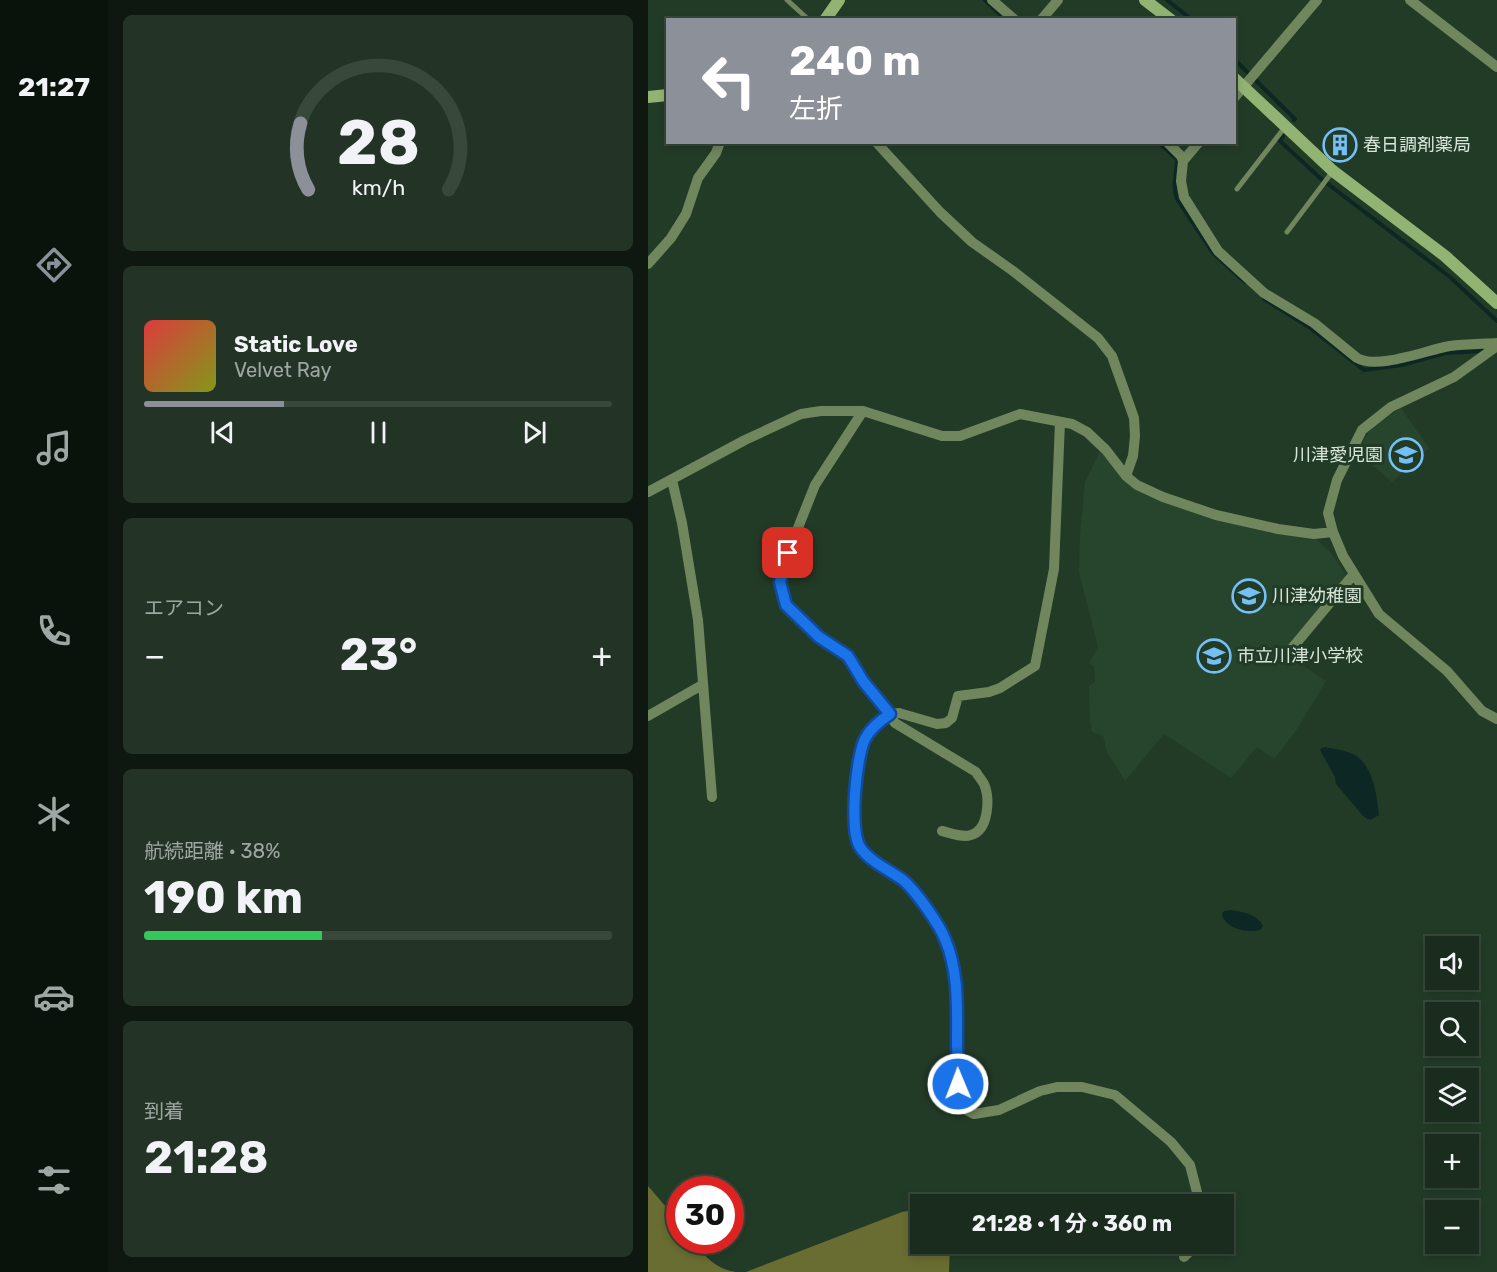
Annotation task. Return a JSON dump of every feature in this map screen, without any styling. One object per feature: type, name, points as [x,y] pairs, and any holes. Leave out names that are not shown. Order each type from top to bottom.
[{"type":"street","points":[[826,18],[839,0]]},
{"type":"street","points":[[992,0],[1013,18]]},
{"type":"street","points":[[1043,18],[1058,0]]},
{"type":"street","points":[[1145,0],[1168,18]]},
{"type":"street","points":[[1236,95],[1246,80],[1317,0]]},
{"type":"street","points":[[1410,0],[1497,67]]},
{"type":"street","points":[[1246,80],[1327,178],[1446,256],[1497,303]]},
{"type":"street","points":[[648,98],[666,95]]},
{"type":"street","points":[[648,264],[671,238],[686,214],[698,178],[716,153],[719,144]]},
{"type":"street","points":[[878,144],[940,212],[972,242],[1098,338],[1112,356],[1134,418],[1133,456],[1126,476]]},
{"type":"street","points":[[1169,144],[1183,161],[1181,181],[1184,197],[1218,250],[1264,293],[1314,323],[1357,358],[1364,362],[1377,362],[1451,346],[1493,348]]},
{"type":"street","points":[[1183,161],[1197,144]]},
{"type":"street","points":[[1493,348],[1454,377],[1391,407],[1362,430],[1337,480],[1328,513],[1333,532],[1353,575],[1380,614],[1447,671],[1482,711],[1496,716]]},
{"type":"street","points":[[648,492],[745,440],[801,414],[820,411],[863,411],[942,436],[960,436],[1020,414],[1072,424],[1087,432],[1106,450],[1126,476],[1163,497],[1216,515],[1278,529],[1314,534],[1333,532]]},
{"type":"street","points":[[863,411],[815,485],[788,553],[780,582],[786,605],[819,637],[848,656],[863,681],[895,723],[976,772],[984,783],[987,796],[986,814],[981,828],[972,835],[961,836],[942,831]]},
{"type":"street","points":[[1060,422],[1054,569],[1035,666],[1000,688],[989,692],[958,696],[952,718],[946,723],[937,724],[899,713],[890,714],[879,721],[865,738],[859,759],[854,807],[855,838],[860,848],[905,882],[916,894],[944,936],[952,956],[958,1011],[957,1097],[961,1107],[974,1114],[999,1110],[1040,1091],[1057,1087],[1082,1087],[1115,1095],[1171,1142],[1190,1165],[1197,1194]]},
{"type":"street","points":[[672,480],[682,523],[698,620],[712,797]]},
{"type":"street","points":[[1288,653],[1353,575]]},
{"type":"street","points":[[648,716],[702,685]]},
{"type":"street","points":[[1184,1257],[1187,1254]]},
{"type":"lane","points":[[787,0],[807,18]]},
{"type":"lane","points":[[1237,189],[1285,127]]},
{"type":"lane","points":[[1287,232],[1327,178]]},
{"type":"shaded area","points":[[1401,408],[1429,448],[1392,482],[1357,451],[1368,433],[1378,423]]},
{"type":"shaded area","points":[[1100,451],[1136,490],[1216,520],[1316,539],[1330,552],[1345,573],[1346,578],[1284,652],[1326,681],[1296,731],[1274,759],[1257,747],[1231,778],[1164,734],[1125,781],[1107,752],[1103,736],[1092,732],[1089,686],[1095,682],[1094,666],[1089,663],[1098,647],[1079,572],[1080,534],[1085,482]]},
{"type":"shaded area","points":[[648,1186],[666,1207],[666,1254],[703,1254],[716,1265],[736,1272],[648,1272]]},
{"type":"shaded area","points":[[910,1211],[910,1254],[950,1254],[949,1272],[746,1272]]},
{"type":"water","points":[[1325,747],[1353,754],[1365,765],[1373,781],[1379,815],[1370,820],[1364,817],[1336,784],[1335,777],[1320,749]]},
{"type":"water","points":[[1231,910],[1253,916],[1263,926],[1260,930],[1237,929],[1227,923],[1222,914],[1224,911]]},
{"type":"waterway","points":[[985,0],[1004,18]]},
{"type":"waterway","points":[[1167,0],[1190,18]]},
{"type":"waterway","points":[[1236,61],[1294,120]]},
{"type":"waterway","points":[[1283,136],[1280,141],[1320,178],[1450,277],[1497,321]]},
{"type":"waterway","points":[[1160,144],[1177,159],[1175,184],[1177,199],[1213,253],[1245,282]]},
{"type":"waterway","points":[[1264,299],[1309,327],[1364,370],[1402,365],[1445,353],[1484,351]]},
{"type":"place","name":"春日調剤薬局","points":[[1340,145]]},
{"type":"place","name":"川津愛児園","points":[[1406,455]]},
{"type":"place","name":"川津幼稚園","points":[[1249,596]]},
{"type":"place","name":"市立川津小学校","points":[[1214,656]]},
{"type":"route","points":[[788,553],[780,582],[786,605],[819,637],[848,656],[863,681],[890,714],[879,721],[865,738],[859,759],[854,807],[855,838],[860,848],[905,882],[916,894],[944,936],[954,965],[958,1011],[958,1084]]}]
